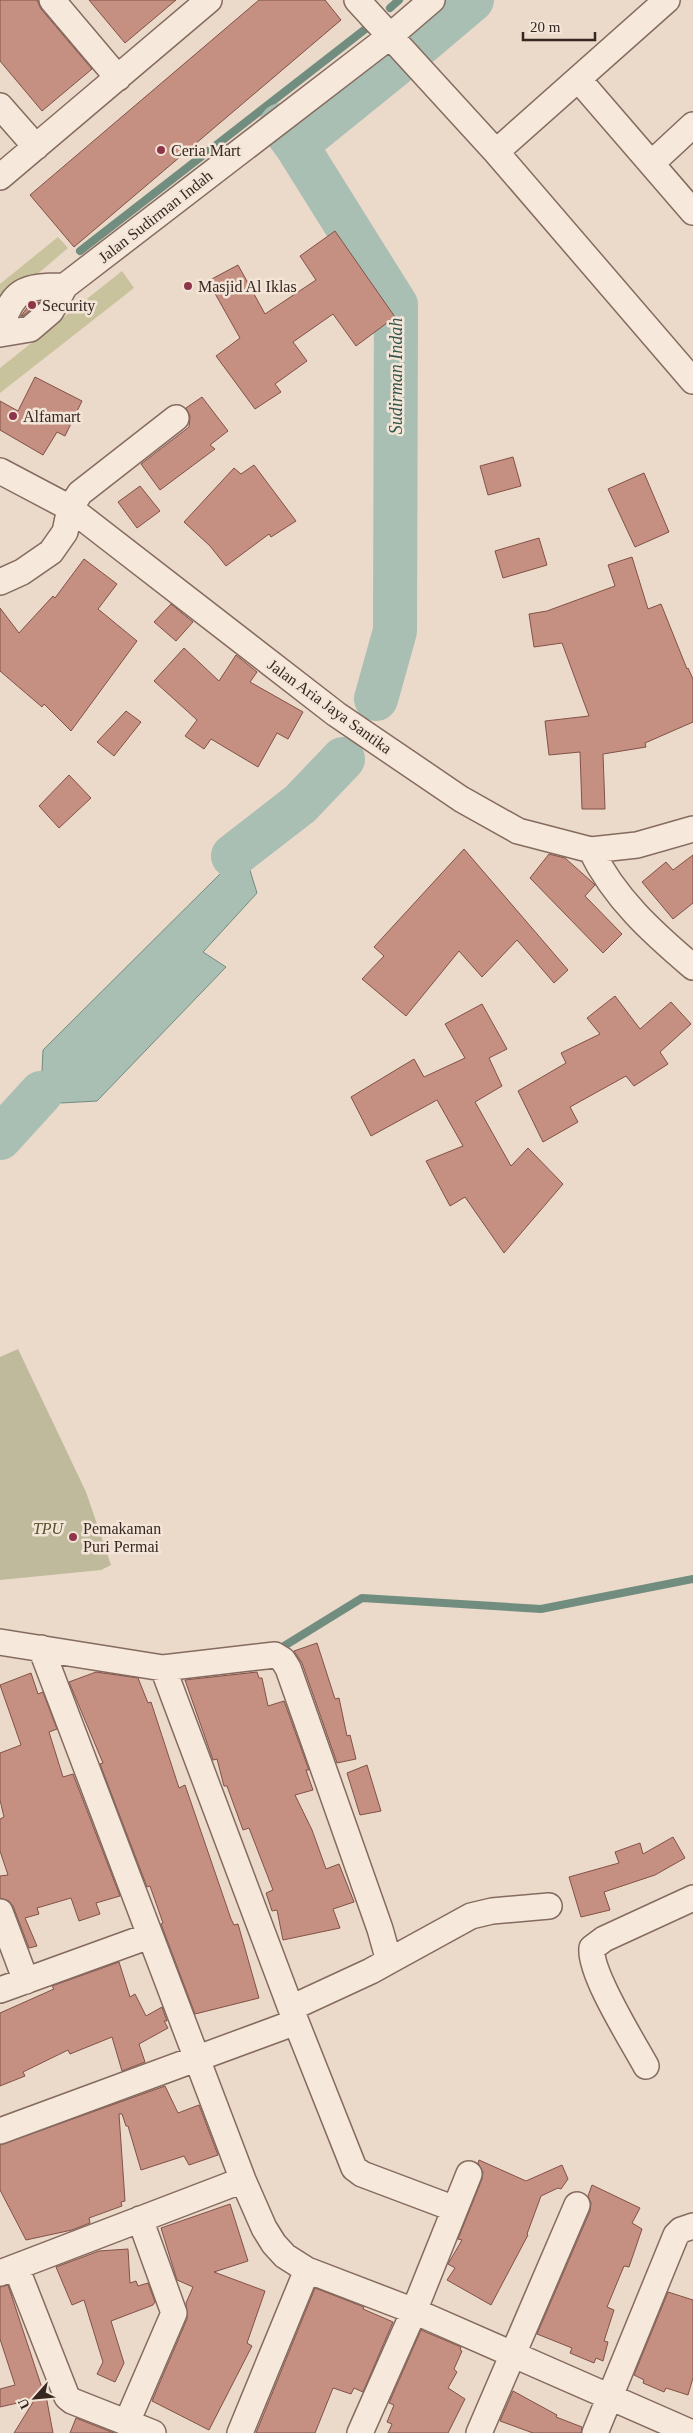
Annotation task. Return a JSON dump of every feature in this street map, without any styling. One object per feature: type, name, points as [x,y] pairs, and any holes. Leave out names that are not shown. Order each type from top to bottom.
[{"type":"street","points":[[52,0],[118,78]]},
{"type":"street","points":[[357,0],[496,152],[693,381]]},
{"type":"street","name":"Jalan Sudirman Indah","points":[[0,334],[30,329],[51,311],[65,286],[389,37],[432,0]]},
{"type":"street","points":[[496,152],[579,80],[666,0]]},
{"type":"street","points":[[0,176],[118,78],[204,1]]},
{"type":"street","points":[[579,80],[693,212]]},
{"type":"street","points":[[0,106],[36,147]]},
{"type":"street","points":[[652,163],[693,126]]},
{"type":"street","points":[[0,330],[6,313],[15,297],[43,286],[65,286]]},
{"type":"street","points":[[0,582],[22,572],[50,552],[65,532],[70,508],[80,493],[176,418]]},
{"type":"street","name":"Jalan Aria Jaya Santika","points":[[0,471],[70,508],[336,714],[461,798],[518,831],[591,850],[637,845],[693,829]]},
{"type":"street","points":[[591,850],[601,872],[614,892],[693,967]]},
{"type":"street","points":[[0,1642],[163,1668],[275,1655],[283,1660],[288,1668],[380,1929],[389,1961]]},
{"type":"street","points":[[41,1648],[243,2180],[264,2228],[274,2244],[285,2256],[307,2270],[414,2311],[692,2433]]},
{"type":"street","points":[[163,1668],[293,2015],[354,2168],[362,2174],[455,2209]]},
{"type":"street","points":[[646,2066],[601,1981],[593,1961],[592,1948],[604,1939],[693,1898]]},
{"type":"street","points":[[0,2131],[196,2059],[293,2015],[471,1916],[492,1911],[549,1906]]},
{"type":"street","points":[[0,1912],[26,1981]]},
{"type":"street","points":[[0,1990],[149,1936]]},
{"type":"street","points":[[360,2433],[414,2311],[469,2174]]},
{"type":"street","points":[[153,2433],[72,2401],[67,2397],[8,2270],[243,2180]]},
{"type":"street","points":[[479,2433],[577,2204]]},
{"type":"street","points":[[127,2422],[174,2313],[140,2219]]},
{"type":"street","points":[[595,2433],[676,2235],[681,2230],[693,2226]]},
{"type":"street","points":[[240,2433],[307,2270]]},
{"type":"shaded area","points":[[58,237],[68,248],[0,306],[0,284]]},
{"type":"shaded area","points":[[122,271],[134,288],[0,393],[0,368]]},
{"type":"shaded area","points":[[233,856],[248,864],[257,893],[203,952],[226,967],[97,1101],[61,1103],[41,1093],[43,1050],[225,869]]},
{"type":"green space","name":"TPU","points":[[18,1349],[86,1492],[111,1565],[101,1570],[0,1580],[0,1357]]},
{"type":"building","points":[[0,0],[37,0],[41,9],[92,69],[42,111],[0,61]]},
{"type":"building","points":[[89,0],[176,0],[125,43]]},
{"type":"building","points":[[259,0],[325,0],[341,20],[74,247],[30,195]]},
{"type":"building","points":[[335,231],[395,317],[356,346],[333,314],[293,342],[307,361],[275,384],[281,392],[255,409],[216,356],[240,338],[208,281],[238,265],[265,314],[316,280],[300,256]]},
{"type":"building","points":[[40,302],[24,315],[21,316],[29,305]]},
{"type":"building","points":[[35,377],[82,401],[65,436],[57,432],[43,455],[0,430],[0,401],[18,411]]},
{"type":"building","points":[[202,397],[228,431],[210,445],[215,449],[160,490],[141,464],[189,427],[190,416],[186,408]]},
{"type":"building","points":[[513,457],[521,486],[488,495],[480,466]]},
{"type":"building","points":[[254,465],[296,521],[271,537],[269,534],[226,566],[210,546],[184,522],[234,468],[241,474]]},
{"type":"building","points":[[644,473],[669,532],[635,547],[608,489]]},
{"type":"building","points":[[140,486],[160,511],[137,528],[118,502]]},
{"type":"building","points":[[539,538],[547,565],[503,578],[495,551]]},
{"type":"building","points":[[632,557],[648,609],[661,604],[687,669],[693,679],[693,722],[645,743],[646,747],[603,754],[605,809],[582,809],[580,752],[549,755],[545,721],[589,716],[562,643],[534,647],[529,614],[547,611],[615,586],[608,565]]},
{"type":"building","points":[[84,559],[117,584],[98,609],[137,641],[71,731],[44,704],[42,707],[0,671],[0,608],[19,633],[53,596],[55,598]]},
{"type":"building","points":[[171,604],[193,622],[176,641],[154,622]]},
{"type":"building","points":[[184,648],[219,681],[236,655],[257,672],[250,682],[303,712],[288,739],[277,733],[258,767],[211,739],[204,749],[185,736],[197,720],[154,681]]},
{"type":"building","points":[[126,711],[141,722],[114,756],[97,742]]},
{"type":"building","points":[[69,775],[91,798],[59,828],[39,806]]},
{"type":"building","points":[[464,849],[568,970],[554,983],[517,940],[482,977],[459,951],[406,1016],[362,979],[384,956],[374,947]]},
{"type":"building","points":[[549,854],[565,858],[595,885],[585,896],[622,934],[603,953],[530,878]]},
{"type":"building","points":[[693,855],[693,903],[673,919],[642,882],[666,862],[673,870]]},
{"type":"building","points":[[615,996],[640,1029],[671,1002],[691,1024],[660,1052],[668,1064],[634,1086],[626,1076],[570,1107],[578,1122],[543,1142],[518,1091],[566,1063],[561,1053],[600,1034],[587,1018]]},
{"type":"building","points":[[482,1004],[507,1049],[489,1058],[502,1086],[475,1102],[511,1166],[528,1148],[563,1184],[504,1253],[465,1197],[450,1206],[426,1161],[463,1146],[437,1100],[371,1136],[351,1097],[414,1059],[424,1077],[465,1058],[445,1024]]},
{"type":"building","points":[[317,1643],[335,1699],[339,1698],[347,1736],[350,1735],[356,1759],[337,1763],[302,1663],[294,1651]]},
{"type":"building","points":[[96,1672],[138,1678],[148,1703],[151,1702],[179,1788],[185,1785],[231,1919],[234,1925],[238,1924],[259,1998],[195,2014],[161,1924],[163,1923],[150,1886],[147,1887],[100,1764],[103,1763],[69,1682]]},
{"type":"building","points":[[257,1672],[259,1678],[262,1678],[268,1706],[284,1701],[309,1770],[306,1770],[313,1790],[295,1795],[312,1830],[326,1869],[339,1864],[354,1902],[333,1909],[340,1928],[283,1940],[277,1910],[272,1911],[266,1893],[273,1890],[249,1828],[243,1830],[227,1786],[224,1786],[217,1759],[213,1760],[185,1680]]},
{"type":"building","points":[[31,1673],[38,1694],[43,1692],[57,1729],[49,1732],[63,1777],[73,1774],[120,1896],[96,1903],[100,1914],[79,1921],[71,1898],[37,1908],[39,1914],[25,1918],[37,1946],[29,1948],[13,1906],[9,1901],[0,1898],[0,1876],[8,1875],[0,1851],[0,1819],[4,1817],[0,1800],[0,1753],[21,1745],[0,1685]]},
{"type":"building","points":[[367,1765],[381,1811],[360,1815],[347,1773]]},
{"type":"building","points":[[673,1837],[685,1858],[655,1875],[604,1892],[610,1910],[581,1917],[569,1877],[619,1863],[615,1852],[640,1843],[643,1854]]},
{"type":"building","points":[[119,1962],[130,1997],[135,1994],[146,2016],[162,2007],[167,2021],[164,2021],[168,2028],[139,2044],[145,2062],[122,2071],[112,2037],[70,2054],[68,2050],[23,2072],[25,2076],[0,2086],[0,2013],[54,1989],[52,1986]]},
{"type":"building","points":[[165,2086],[178,2113],[199,2105],[218,2155],[189,2165],[184,2156],[141,2170],[128,2126],[126,2126],[122,2114],[119,2114],[125,2201],[121,2202],[122,2206],[89,2218],[90,2223],[72,2230],[26,2240],[0,2190],[0,2145]]},
{"type":"building","points":[[479,2160],[526,2181],[562,2165],[568,2179],[561,2189],[558,2188],[541,2196],[528,2235],[491,2305],[447,2280],[455,2268],[448,2264],[462,2240],[458,2239],[482,2179],[483,2172],[478,2163]]},
{"type":"building","points":[[592,2185],[640,2208],[632,2223],[642,2229],[629,2267],[624,2266],[607,2307],[614,2310],[604,2341],[608,2342],[603,2361],[596,2358],[594,2363],[570,2353],[572,2348],[537,2334],[590,2211],[591,2203],[588,2196]]},
{"type":"building","points":[[230,2204],[248,2261],[214,2272],[265,2291],[247,2343],[252,2346],[209,2430],[152,2401],[187,2319],[186,2303],[193,2287],[177,2280],[161,2228]]},
{"type":"building","points":[[128,2249],[130,2283],[136,2281],[138,2286],[148,2283],[155,2302],[153,2305],[111,2321],[124,2363],[115,2382],[97,2374],[103,2362],[84,2300],[72,2305],[56,2267],[99,2251]]},
{"type":"building","points":[[8,2285],[42,2388],[44,2385],[53,2433],[14,2433],[35,2399],[0,2407],[0,2389],[15,2385],[0,2339],[0,2287]]},
{"type":"building","points":[[315,2288],[364,2307],[363,2309],[393,2322],[363,2392],[354,2388],[351,2394],[333,2388],[315,2433],[256,2433]]},
{"type":"building","points":[[668,2292],[693,2300],[693,2378],[688,2395],[666,2388],[664,2392],[643,2383],[644,2380],[634,2375]]},
{"type":"building","points":[[421,2330],[461,2347],[460,2350],[462,2351],[454,2369],[457,2372],[448,2388],[465,2399],[448,2433],[388,2433],[392,2424],[387,2422],[394,2405],[389,2403]]},
{"type":"building","points":[[513,2391],[557,2415],[556,2417],[582,2427],[581,2433],[533,2433],[500,2421]]},
{"type":"building","points":[[76,2418],[114,2433],[70,2433]]},
{"type":"waterway","points":[[390,8],[399,0]]},
{"type":"waterway","name":"Sudirman Indah","points":[[420,44],[472,0]]},
{"type":"waterway","points":[[80,251],[368,27]]},
{"type":"waterway","name":"Sudirman Indah","points":[[296,145],[395,65]]},
{"type":"waterway","name":"Sudirman Indah","points":[[281,125],[296,145],[396,305],[395,631],[376,699]]},
{"type":"waterway","name":"Sudirman Indah","points":[[233,856],[300,804],[343,759]]},
{"type":"waterway","points":[[0,1138],[41,1093]]},
{"type":"waterway","points":[[276,1651],[362,1598],[541,1609],[693,1579]]},
{"type":"place","name":"Ceria Mart","points":[[161,150]]},
{"type":"place","name":"Masjid Al Iklas","points":[[188,286]]},
{"type":"place","name":"Security","points":[[32,305]]},
{"type":"place","name":"Alfamart","points":[[13,416]]},
{"type":"place","name":"Pemakaman Puri Permai","points":[[73,1537]]}]
